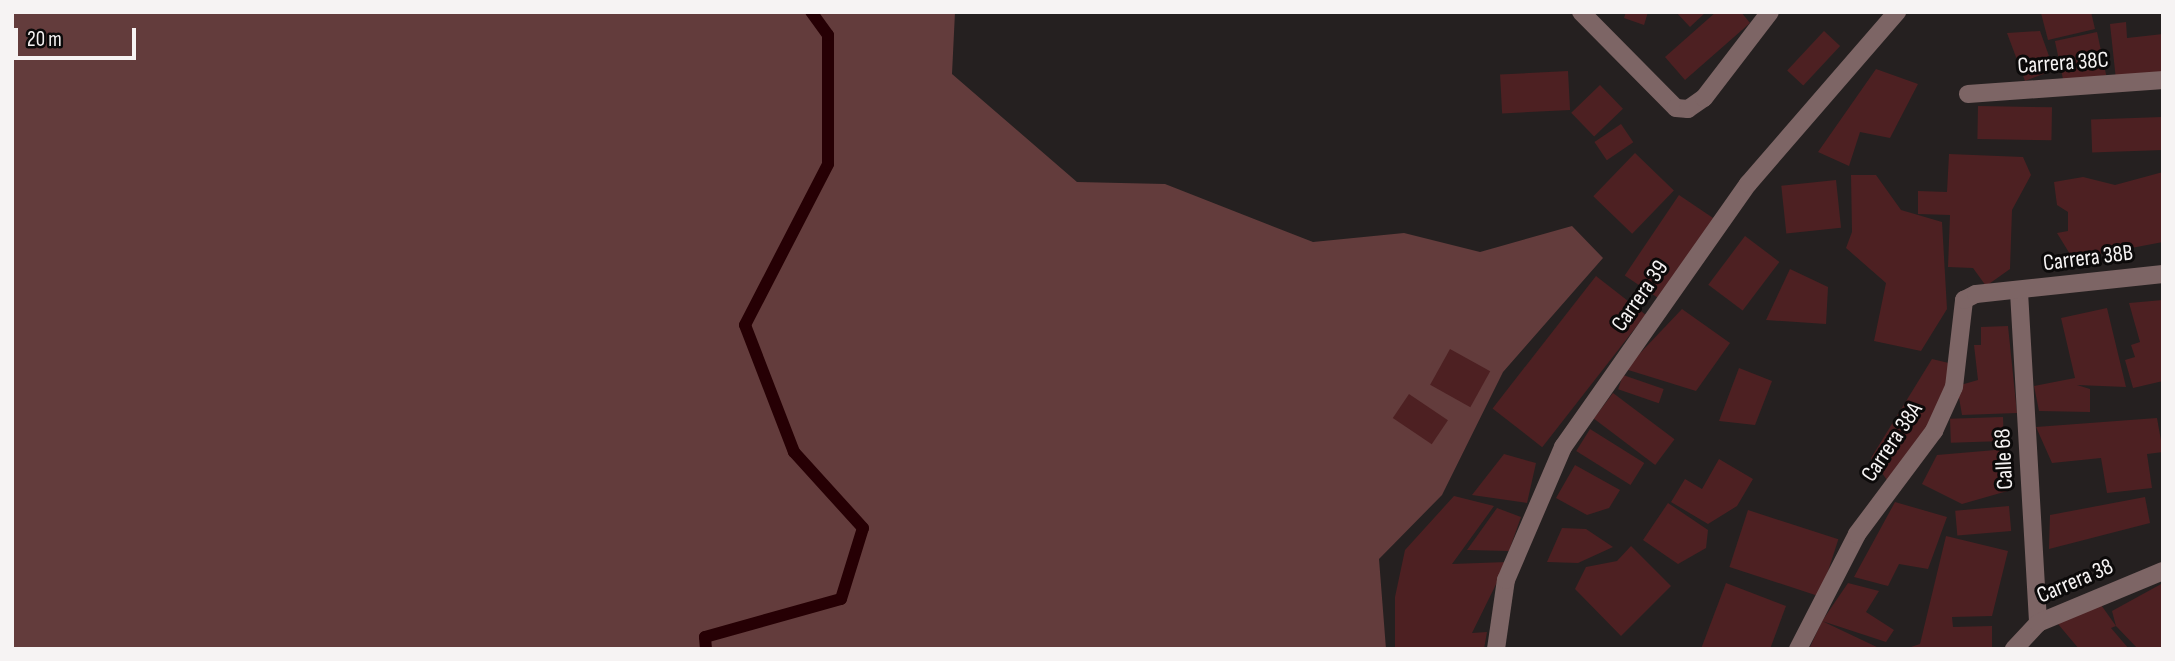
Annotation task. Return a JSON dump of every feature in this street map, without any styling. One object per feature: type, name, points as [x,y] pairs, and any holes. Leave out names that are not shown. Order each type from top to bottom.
[{"type":"street","points":[[1581,12],[1676,108],[1688,109],[1704,99],[1770,12]]},
{"type":"street","name":"Carrera 39","points":[[1496,649],[1506,580],[1563,447],[1748,184],[1897,12]]},
{"type":"street","name":"Carrera 38C","points":[[1968,94],[2163,80]]},
{"type":"street","name":"Carrera 38B","points":[[2019,292],[2163,274]]},
{"type":"street","name":"Calle 68","points":[[2019,292],[2038,623]]},
{"type":"street","name":"Carrera 38A","points":[[1798,649],[1857,534],[1934,431],[1954,387],[1964,300],[1970,295],[2019,292]]},
{"type":"street","name":"Carrera 38","points":[[2014,649],[2038,623],[2163,571]]},
{"type":"shaded area","points":[[12,12],[955,12],[952,74],[1077,182],[1165,184],[1313,242],[1404,233],[1480,252],[1572,226],[1603,258],[1503,372],[1442,495],[1379,559],[1386,649],[12,649]]},
{"type":"building","points":[[1626,12],[1648,12],[1644,25],[1624,18]]},
{"type":"building","points":[[1676,12],[1706,12],[1690,27]]},
{"type":"building","points":[[1716,12],[1741,12],[1750,23],[1685,80],[1665,57]]},
{"type":"building","points":[[2091,12],[2095,29],[2048,40],[2041,13]]},
{"type":"building","points":[[2126,22],[2127,38],[2163,34],[2163,76],[2116,80],[2110,24]]},
{"type":"building","points":[[1824,31],[1840,46],[1803,85],[1787,70]]},
{"type":"building","points":[[2040,31],[2054,70],[2025,81],[2007,33]]},
{"type":"building","points":[[2097,32],[2106,75],[2064,84],[2055,41]]},
{"type":"building","points":[[1876,69],[1918,84],[1890,138],[1860,132],[1849,166],[1818,152]]},
{"type":"building","points":[[1568,71],[1570,110],[1502,114],[1500,75]]},
{"type":"building","points":[[1600,85],[1623,109],[1594,137],[1571,113]]},
{"type":"building","points":[[1978,106],[2052,107],[2051,140],[1977,139]]},
{"type":"building","points":[[2162,117],[2163,150],[2092,152],[2091,119]]},
{"type":"building","points":[[1621,124],[1633,142],[1607,160],[1594,142]]},
{"type":"building","points":[[1635,153],[1674,191],[1632,234],[1593,196]]},
{"type":"building","points":[[1949,154],[2023,157],[2031,175],[2012,210],[2010,269],[1986,286],[1973,268],[1948,267],[1950,215],[1918,214],[1918,191],[1947,192]]},
{"type":"building","points":[[2163,172],[2163,242],[2073,259],[2057,233],[2068,231],[2068,212],[2057,205],[2054,182],[2083,177],[2115,185]]},
{"type":"building","points":[[1851,175],[1876,175],[1901,210],[1942,222],[1947,309],[1921,351],[1874,341],[1886,283],[1846,248],[1852,232]]},
{"type":"building","points":[[1836,180],[1841,228],[1786,233],[1781,186]]},
{"type":"building","points":[[1679,195],[1717,221],[1663,301],[1625,275]]},
{"type":"building","points":[[1745,236],[1779,262],[1743,311],[1708,285]]},
{"type":"building","points":[[1790,269],[1828,287],[1826,324],[1766,320]]},
{"type":"building","points":[[1596,276],[1646,315],[1542,447],[1493,408]]},
{"type":"building","points":[[2163,300],[2163,381],[2133,388],[2125,360],[2135,357],[2131,345],[2140,342],[2129,303]]},
{"type":"building","points":[[2107,308],[2126,387],[2077,385],[2090,389],[2090,412],[2039,411],[2034,386],[2075,378],[2061,318]]},
{"type":"building","points":[[1682,309],[1730,343],[1696,391],[1625,369]]},
{"type":"building","points":[[2008,326],[2017,413],[1962,415],[1957,386],[1978,380],[1974,345],[1981,345],[1981,327]]},
{"type":"building","points":[[1450,349],[1490,371],[1470,407],[1430,385]]},
{"type":"building","points":[[1932,359],[1953,364],[1932,423],[1887,480],[1871,458]]},
{"type":"building","points":[[1739,368],[1772,381],[1755,425],[1719,421]]},
{"type":"building","points":[[1623,375],[1664,389],[1659,403],[1618,389]]},
{"type":"building","points":[[1613,393],[1674,439],[1655,465],[1594,419]]},
{"type":"building","points":[[1409,394],[1448,420],[1432,444],[1393,418]]},
{"type":"building","points":[[2003,417],[2004,441],[1951,443],[1950,419]]},
{"type":"building","points":[[2157,418],[2163,452],[2147,454],[2152,488],[2107,493],[2101,458],[2052,463],[2036,427]]},
{"type":"building","points":[[1590,429],[1644,463],[1630,485],[1576,451]]},
{"type":"building","points":[[2007,449],[2011,490],[1962,504],[1922,484],[1937,455]]},
{"type":"building","points":[[1504,454],[1536,463],[1527,503],[1472,495]]},
{"type":"building","points":[[1719,459],[1753,479],[1737,506],[1708,524],[1671,502],[1685,479],[1702,489]]},
{"type":"building","points":[[1575,465],[1620,490],[1609,508],[1587,515],[1556,498]]},
{"type":"building","points":[[1454,496],[1494,506],[1452,564],[1507,562],[1472,633],[1487,632],[1484,649],[1395,649],[1395,597],[1405,550]]},
{"type":"building","points":[[2145,497],[2150,523],[2049,549],[2050,515]]},
{"type":"building","points":[[1895,502],[1947,517],[1928,569],[1899,564],[1888,586],[1854,577]]},
{"type":"building","points":[[1668,503],[1708,530],[1706,548],[1678,564],[1643,540]]},
{"type":"building","points":[[2009,506],[2011,531],[1957,536],[1955,511]]},
{"type":"building","points":[[1497,508],[1521,517],[1509,551],[1467,550]]},
{"type":"building","points":[[1748,510],[1838,539],[1820,596],[1729,567]]},
{"type":"building","points":[[1562,528],[1586,529],[1613,547],[1578,563],[1547,562]]},
{"type":"building","points":[[1946,536],[2008,551],[1992,616],[1952,617],[1953,627],[1992,626],[1992,649],[1905,649],[1920,644]]},
{"type":"building","points":[[1631,546],[1671,586],[1621,636],[1575,589],[1586,567],[1617,561]]},
{"type":"building","points":[[1726,583],[1786,606],[1770,649],[1701,649]]},
{"type":"building","points":[[1848,583],[1879,591],[1866,612],[1894,630],[1886,642],[1822,621]]},
{"type":"building","points":[[2163,583],[2163,649],[2138,649],[2116,626],[2112,611]]},
{"type":"building","points":[[2099,602],[2116,626],[2111,628],[2129,649],[2079,649],[2058,624]]},
{"type":"building","points":[[1822,621],[1881,649],[1809,649]]},
{"type":"waterway","points":[[706,649],[705,637],[841,599],[863,528],[794,452],[745,325],[828,164],[828,35],[811,12]]}]
